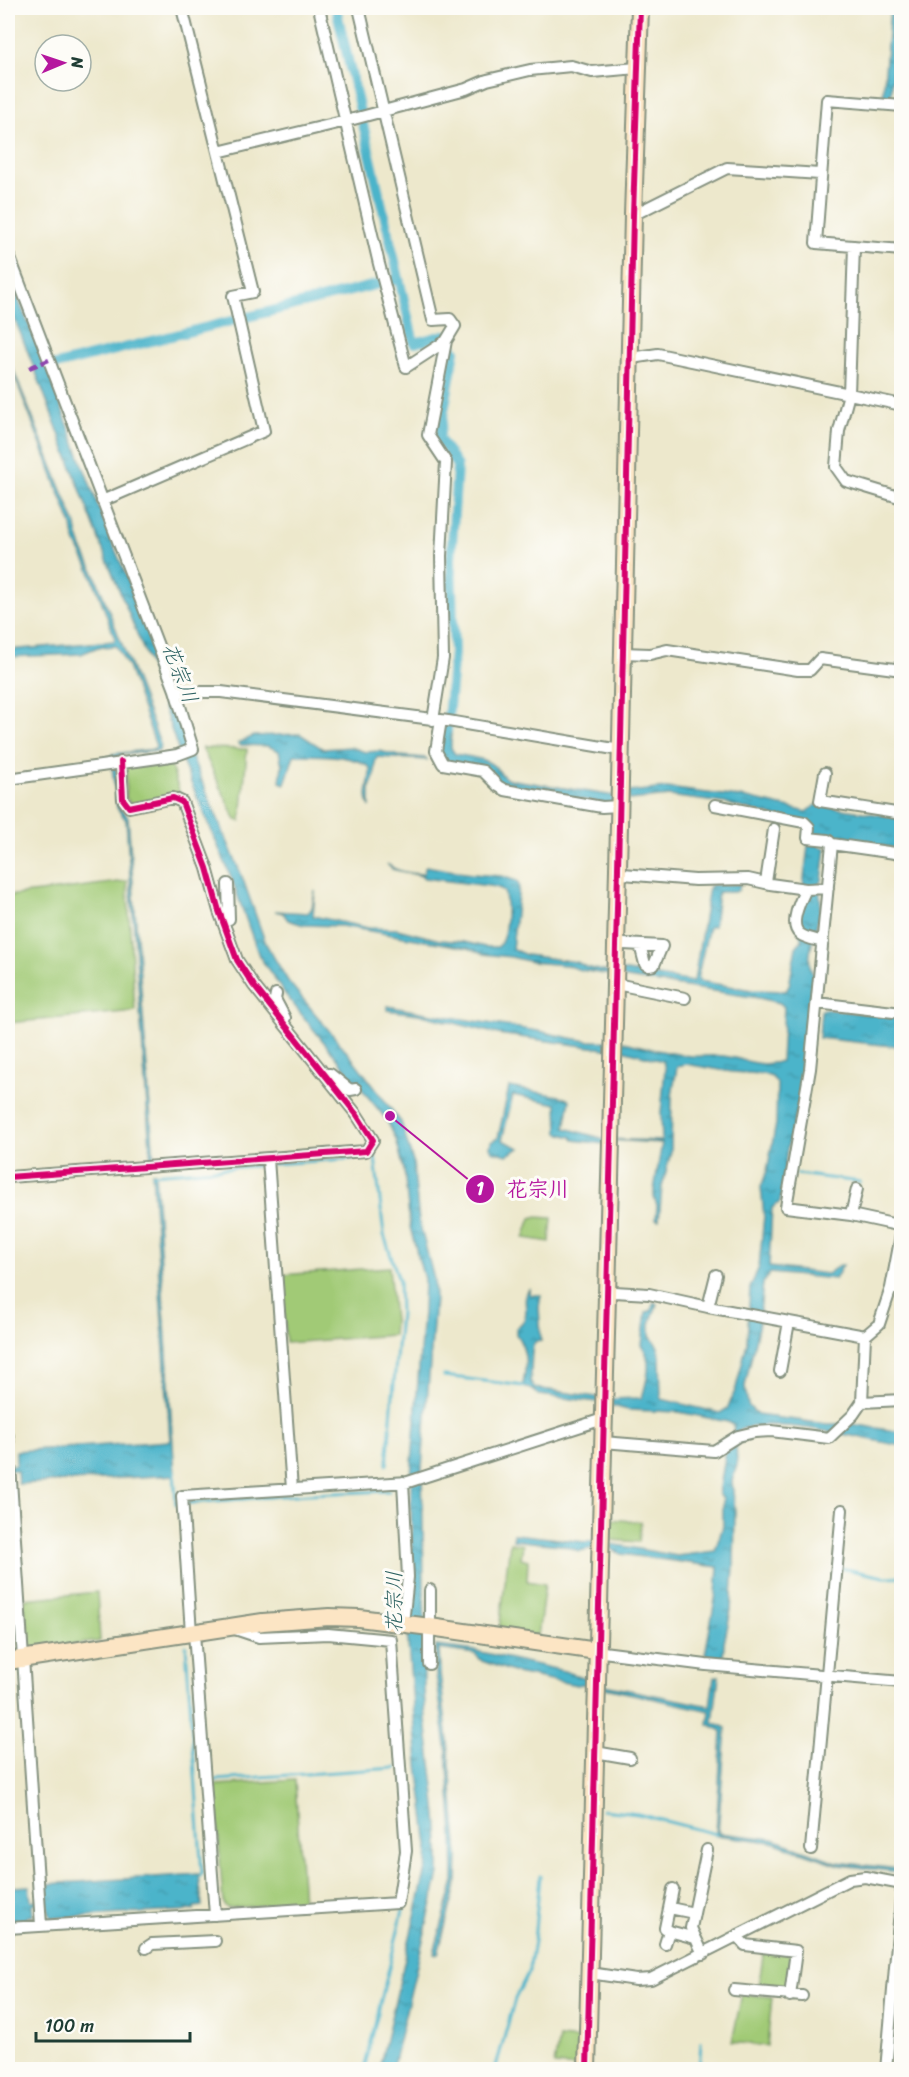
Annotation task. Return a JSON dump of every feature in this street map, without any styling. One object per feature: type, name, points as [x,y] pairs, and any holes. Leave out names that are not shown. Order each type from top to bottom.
[{"type":"street","points":[[102,501],[264,431],[233,296],[253,291],[182,8]]},
{"type":"street","points":[[319,8],[379,264],[406,367],[446,341]]},
{"type":"street","points":[[359,8],[433,320],[450,319],[455,326],[446,341],[428,435],[446,462],[441,556],[443,658],[436,751],[443,764],[483,771],[498,786],[506,790],[602,807],[619,806]]},
{"type":"street","points":[[587,2070],[600,1652],[603,1419],[640,8]]},
{"type":"street","points":[[218,152],[346,121],[530,70],[571,66],[592,72],[637,68]]},
{"type":"street","points":[[902,106],[827,100],[816,243],[902,250]]},
{"type":"street","points":[[633,214],[727,168],[820,174]]},
{"type":"street","points":[[854,246],[849,394],[839,431],[836,467],[846,481],[902,498]]},
{"type":"street","points":[[8,253],[175,690],[193,749],[177,754],[8,779]]},
{"type":"street","points":[[631,358],[658,354],[902,405]]},
{"type":"street","points":[[622,653],[650,654],[667,650],[798,670],[810,670],[820,659],[902,670]]},
{"type":"street","points":[[175,690],[221,692],[437,720],[620,750]]},
{"type":"street","points":[[8,1178],[366,1151],[373,1140],[357,1115],[288,1030],[237,960],[219,911],[207,868],[182,802],[173,798],[129,807],[123,799],[122,762]]},
{"type":"street","points":[[825,772],[820,801],[902,814]]},
{"type":"street","points":[[715,805],[804,822],[809,827],[808,838],[828,840],[832,844],[902,854]]},
{"type":"street","points":[[766,882],[774,829]]},
{"type":"street","points":[[603,1442],[714,1451],[738,1436],[755,1432],[771,1431],[829,1438],[853,1415],[862,1402],[865,1336],[879,1324],[896,1289],[902,1228],[851,1215],[786,1207],[810,1069],[832,844]]},
{"type":"street","points":[[623,874],[695,880],[748,879],[766,882],[770,885],[806,889],[828,888]]},
{"type":"street","points":[[228,885],[228,919]]},
{"type":"street","points":[[806,889],[795,913],[797,931],[800,935],[823,942]]},
{"type":"street","points":[[616,944],[640,945]]},
{"type":"street","points":[[621,985],[685,998]]},
{"type":"street","points":[[276,994],[275,999],[288,1030]]},
{"type":"street","points":[[817,1003],[902,1013]]},
{"type":"street","points":[[324,1075],[330,1074],[350,1090],[356,1089]]},
{"type":"street","points":[[268,1159],[292,1489]]},
{"type":"street","points":[[851,1215],[857,1189]]},
{"type":"street","points":[[708,1307],[716,1275]]},
{"type":"street","points":[[606,1297],[614,1292],[648,1294],[865,1336]]},
{"type":"street","points":[[780,1371],[789,1322]]},
{"type":"street","points":[[862,1402],[902,1400]]},
{"type":"street","points":[[215,1915],[182,1496],[405,1482],[603,1419]]},
{"type":"street","points":[[8,1436],[15,1660],[41,1925]]},
{"type":"street","points":[[405,1482],[408,1577],[405,1624]]},
{"type":"street","points":[[811,1849],[842,1510]]},
{"type":"street","points":[[429,1664],[430,1590]]},
{"type":"street","points":[[15,1660],[230,1627],[290,1619],[328,1617],[359,1618],[405,1624],[429,1630],[706,1665],[902,1682]]},
{"type":"street","points":[[8,1928],[398,1903],[406,1851],[391,1640],[328,1634],[259,1637],[230,1627]]},
{"type":"street","points":[[601,1753],[630,1758]]},
{"type":"street","points":[[703,1954],[691,1928],[708,1851]]},
{"type":"street","points":[[590,1973],[636,1980],[651,1979],[850,1879],[866,1877],[902,1885],[886,2070]]},
{"type":"street","points":[[665,1928],[673,1889]]},
{"type":"street","points":[[670,1908],[694,1913]]},
{"type":"street","points":[[664,1944],[669,1931],[695,1938]]},
{"type":"street","points":[[737,1936],[745,1945],[796,1951],[790,1996]]},
{"type":"street","points":[[146,1948],[152,1944],[215,1941]]},
{"type":"street","points":[[734,1990],[802,1996]]},
{"type":"green space","points":[[202,748],[247,749],[241,821],[236,820]]},
{"type":"green space","points":[[169,760],[182,800],[131,804],[126,798],[126,766]]},
{"type":"green space","points":[[127,881],[135,1011],[8,1023],[8,896]]},
{"type":"green space","points":[[531,1218],[552,1218],[550,1242],[524,1238]]},
{"type":"green space","points":[[389,1267],[394,1321],[393,1335],[286,1343],[281,1275]]},
{"type":"green space","points":[[610,1519],[641,1522],[639,1542],[610,1540]]},
{"type":"green space","points":[[510,1543],[523,1545],[521,1558],[528,1560],[527,1581],[545,1584],[538,1636],[499,1630]]},
{"type":"green space","points":[[97,1592],[100,1641],[28,1651],[24,1599]]},
{"type":"green space","points":[[295,1780],[303,1903],[227,1908],[223,1904],[215,1785]]},
{"type":"green space","points":[[764,1950],[791,1954],[786,1993],[758,1989]]},
{"type":"green space","points":[[742,1994],[772,1997],[767,2046],[732,2042]]},
{"type":"green space","points":[[559,2038],[581,2040],[580,2067],[554,2065]]},
{"type":"water","points":[[890,8],[899,8],[891,98],[883,97]]},
{"type":"water","points":[[8,275],[46,366],[109,535],[142,613],[191,755],[241,874],[266,944],[288,981],[401,1122],[413,1162],[419,1221],[434,1279],[435,1298],[422,1468],[425,1701],[437,1816],[439,1874],[392,2069],[379,2069],[427,1865],[428,1846],[418,1765],[408,1644],[409,1605],[412,1590],[411,1476],[424,1279],[410,1227],[404,1170],[396,1139],[386,1119],[285,994],[259,956],[231,877],[182,761],[148,661],[8,302]]},
{"type":"water","points":[[8,359],[137,682],[160,744],[159,751],[124,754],[111,759],[112,754],[155,749],[156,746],[128,667],[116,646],[98,647],[81,654],[8,657],[8,650],[114,641],[115,639],[95,583],[75,541],[72,526]]},
{"type":"water","points":[[445,725],[451,726],[451,748],[455,754],[485,761],[494,766],[507,779],[614,796],[614,803],[505,787],[494,778],[445,761],[439,751]]},
{"type":"water","points":[[300,734],[323,749],[351,747],[365,752],[380,751],[427,760],[377,757],[375,775],[370,787],[370,807],[367,793],[370,768],[363,763],[334,756],[294,755],[285,784],[280,782],[282,765],[279,751],[268,746],[238,743],[254,736]]},
{"type":"water","points":[[112,767],[116,767],[120,808],[128,817],[154,1161],[151,1161],[126,820],[117,808]]},
{"type":"water","points":[[667,788],[747,798],[807,812],[816,805],[901,818],[901,849],[813,835],[812,826],[724,803],[669,796],[629,800],[629,792]]},
{"type":"water","points":[[815,841],[819,842],[818,846],[826,848],[822,881],[817,886],[820,908],[810,956],[810,967],[814,976],[799,1100],[787,1149],[780,1202],[772,1208],[769,1267],[827,1274],[843,1265],[835,1279],[770,1273],[763,1283],[759,1323],[745,1386],[748,1405],[757,1415],[827,1424],[851,1424],[901,1432],[901,1446],[795,1427],[753,1426],[739,1430],[736,1444],[737,1465],[732,1481],[735,1511],[731,1610],[723,1658],[716,1658],[705,1655],[716,1594],[718,1567],[621,1554],[611,1549],[612,1544],[677,1556],[715,1551],[723,1526],[723,1498],[719,1494],[726,1451],[731,1450],[734,1425],[679,1412],[628,1410],[598,1402],[539,1395],[523,1384],[525,1358],[516,1328],[525,1318],[525,1299],[529,1289],[530,1295],[541,1295],[539,1307],[541,1341],[533,1345],[530,1381],[535,1388],[610,1399],[642,1398],[648,1371],[647,1358],[642,1345],[646,1312],[651,1311],[654,1302],[657,1304],[650,1324],[650,1336],[658,1347],[660,1356],[661,1399],[720,1413],[728,1408],[736,1388],[747,1343],[750,1288],[759,1267],[764,1216],[761,1187],[767,1171],[776,1124],[777,1083],[772,1077],[763,1074],[732,1072],[686,1064],[677,1067],[672,1096],[671,1152],[662,1187],[659,1220],[656,1219],[657,1205],[654,1190],[662,1143],[606,1140],[603,1144],[574,1140],[572,1137],[558,1133],[557,1104],[513,1095],[502,1140],[520,1148],[507,1155],[492,1151],[490,1147],[491,1142],[498,1138],[509,1087],[570,1100],[565,1128],[604,1139],[662,1141],[661,1113],[665,1069],[663,1061],[623,1050],[498,1034],[418,1014],[387,1010],[388,1006],[577,1039],[622,1042],[683,1055],[723,1056],[767,1064],[781,1061],[784,1007],[780,1003],[759,998],[627,978],[565,965],[483,954],[468,948],[341,926],[304,925],[288,920],[283,913],[275,911],[308,913],[312,908],[315,891],[313,916],[368,928],[397,929],[440,940],[498,947],[506,921],[504,891],[490,886],[424,878],[392,869],[387,864],[413,873],[423,874],[426,866],[471,874],[501,876],[517,881],[519,886],[512,949],[526,955],[577,962],[586,967],[608,972],[627,971],[693,982],[709,887],[740,884],[739,890],[735,892],[718,892],[714,926],[710,926],[708,930],[698,975],[699,981],[752,990],[786,991],[789,986],[796,947],[802,940],[798,928],[808,846],[809,844],[814,845]]},
{"type":"water","points":[[823,1009],[901,1018],[901,1047],[819,1038]]},
{"type":"water","points":[[152,1172],[155,1172],[175,1475],[18,1484],[17,1470],[8,1470],[8,1466],[16,1465],[16,1451],[170,1441]]},
{"type":"water","points":[[514,1534],[591,1541],[594,1543],[594,1548],[579,1551],[561,1545],[513,1540]]},
{"type":"water","points":[[436,1646],[476,1651],[564,1671],[609,1686],[710,1706],[714,1677],[719,1676],[713,1722],[726,1728],[718,1833],[773,1839],[837,1862],[898,1869],[898,1872],[840,1865],[772,1842],[716,1835],[722,1731],[708,1724],[710,1711],[610,1689],[516,1673],[482,1661],[475,1654],[439,1649],[458,1856],[457,1882],[438,1954],[434,1953],[454,1881],[447,1753],[436,1674]]},
{"type":"water","points":[[199,1874],[202,1906],[194,1907],[194,1910],[52,1918],[47,1903],[32,1904],[33,1916],[27,1916],[27,1922],[8,1922],[8,1884],[13,1884],[13,1887],[29,1886],[31,1901],[47,1899],[47,1884]]},
{"type":"waterway","points":[[336,8],[414,343],[444,335],[455,351],[439,438],[457,466],[451,560],[454,652],[447,730]]},
{"type":"waterway","points":[[44,368],[399,279]]},
{"type":"waterway","points":[[272,1164],[375,1157],[384,1235],[399,1280],[400,1314],[387,1464]]},
{"type":"waterway","points":[[153,1174],[265,1165]]},
{"type":"waterway","points":[[797,1174],[860,1182]]},
{"type":"waterway","points":[[444,1376],[524,1386]]},
{"type":"waterway","points":[[174,1471],[176,1504],[308,1494],[389,1491]]},
{"type":"waterway","points":[[841,1568],[884,1577],[902,1577]]},
{"type":"waterway","points":[[186,1646],[202,1874],[200,1876]]},
{"type":"waterway","points":[[215,1780],[396,1768]]},
{"type":"waterway","points":[[602,1810],[638,1814],[716,1834]]},
{"type":"waterway","points":[[364,2070],[404,1906],[412,1851],[410,1834]]},
{"type":"waterway","points":[[495,2070],[515,1999],[529,1971],[540,1876]]},
{"type":"waterway","points":[[699,2070],[701,2042]]},
{"type":"marked path","points":[[29,368],[49,360]]},
{"type":"cycle path","points":[[587,2070],[640,8]]},
{"type":"cycle path","points":[[8,1177],[366,1151],[373,1140],[357,1115],[254,986],[237,960],[219,911],[207,868],[182,802],[173,798],[129,807],[123,799],[121,762]]},
{"type":"place","name":"花宗川","points":[[390,1116]]}]
